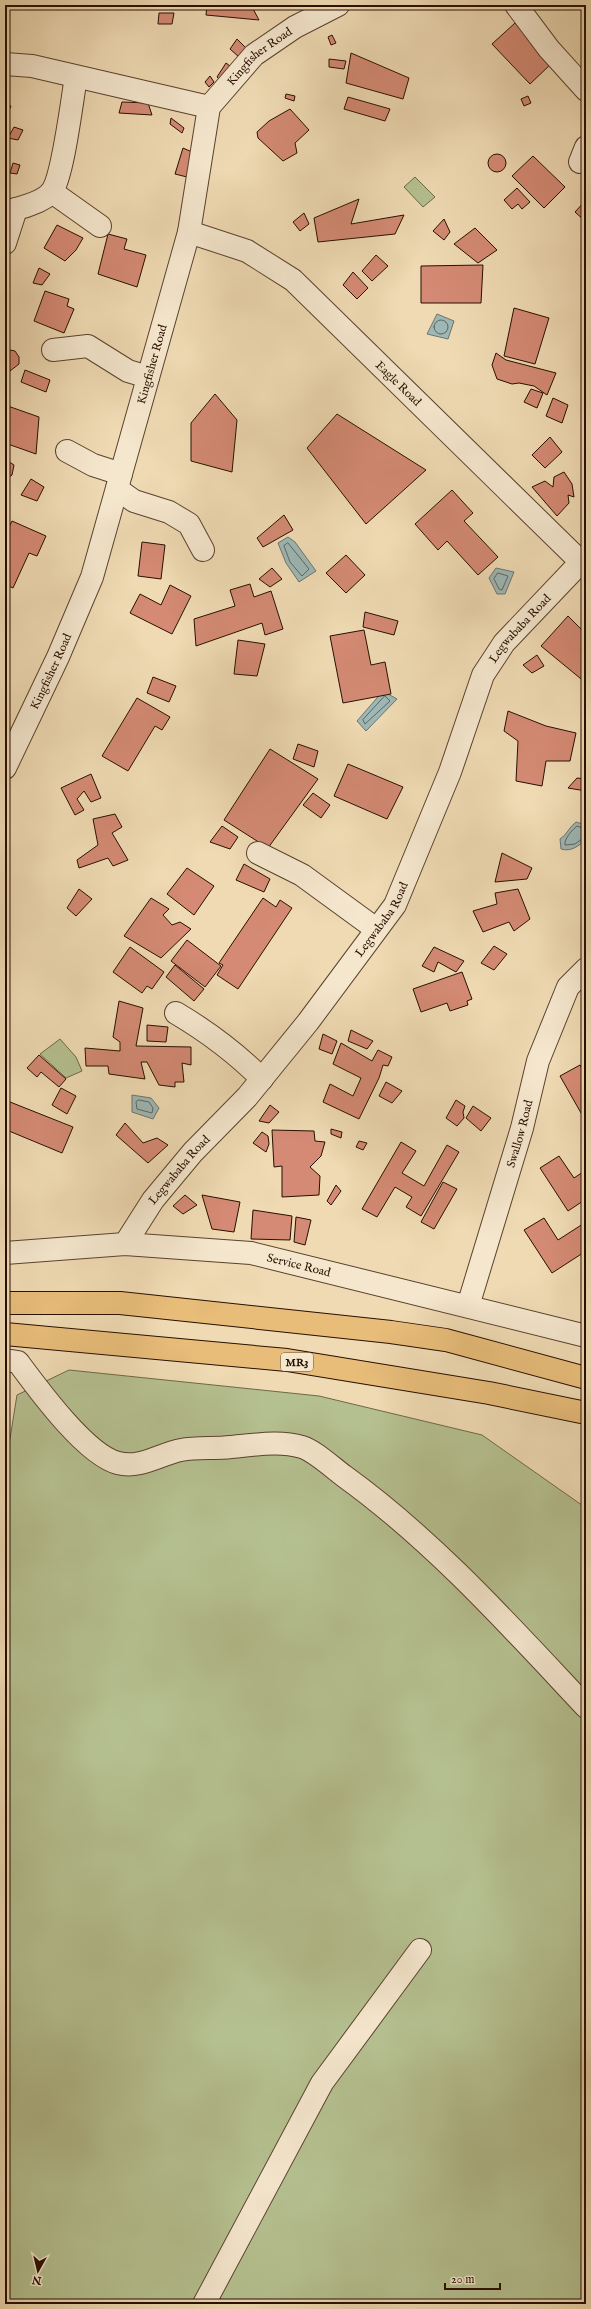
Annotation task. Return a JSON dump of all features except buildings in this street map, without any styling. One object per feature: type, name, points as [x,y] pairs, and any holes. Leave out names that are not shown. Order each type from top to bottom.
[{"type":"highway","points":[[5,1304],[120,1302],[383,1331],[446,1340],[586,1378]]},
{"type":"highway","name":"MR3","points":[[5,1334],[287,1360],[489,1393],[586,1414]]},
{"type":"street","name":"Kingfisher Road","points":[[5,768],[58,657],[92,577],[189,232],[209,107],[254,55],[294,27],[338,5]]},
{"type":"street","points":[[516,5],[549,49],[586,90]]},
{"type":"street","points":[[5,64],[32,66],[209,107]]},
{"type":"street","points":[[5,243],[11,211],[38,201],[52,192],[60,170],[76,77]]},
{"type":"street","points":[[52,192],[100,226]]},
{"type":"street","name":"Eagle Road","points":[[189,232],[247,252],[293,280],[583,564]]},
{"type":"street","points":[[53,350],[88,346],[128,371],[148,377]]},
{"type":"street","points":[[67,451],[94,465],[119,481],[134,501],[168,512],[189,524],[203,550]]},
{"type":"street","name":"Legwababa Road","points":[[125,1244],[160,1192],[193,1152],[247,1097],[262,1079],[308,1022],[395,905],[450,772],[483,675],[504,643],[583,564]]},
{"type":"street","points":[[258,853],[302,875],[376,929]]},
{"type":"street","name":"Swallow Road","points":[[468,1306],[522,1128],[538,1061],[568,987],[586,969]]},
{"type":"street","points":[[176,1013],[210,1033],[246,1062],[262,1079]]},
{"type":"street","name":"Service Road","points":[[5,1253],[125,1244],[251,1253],[586,1336]]},
{"type":"street","points":[[5,1360],[18,1362],[48,1403],[95,1452],[119,1463],[146,1462],[181,1450],[215,1449],[275,1442],[304,1447],[366,1492],[413,1532],[491,1606],[586,1707]]},
{"type":"street","points":[[204,2304],[322,2083],[420,1950]]},
{"type":"green space","points":[[415,177],[435,197],[423,207],[404,187]]},
{"type":"green space","points":[[60,1039],[76,1057],[82,1071],[66,1078],[40,1054]]},
{"type":"green space","points":[[69,1370],[319,1396],[482,1435],[586,1508],[586,2304],[5,2304],[5,1470],[17,1395]]},
{"type":"water","points":[[437,314],[454,321],[448,339],[427,334]]},
{"type":"water","points":[[288,537],[295,542],[316,571],[299,582],[286,563],[278,543]]},
{"type":"water","points":[[496,568],[514,572],[505,594],[497,594],[489,578]]},
{"type":"water","points":[[383,691],[397,699],[366,731],[357,721]]},
{"type":"water","points":[[576,822],[586,825],[586,839],[575,848],[568,850],[561,849],[560,839]]},
{"type":"water","points":[[132,1095],[151,1098],[159,1108],[153,1119],[132,1112]]}]
